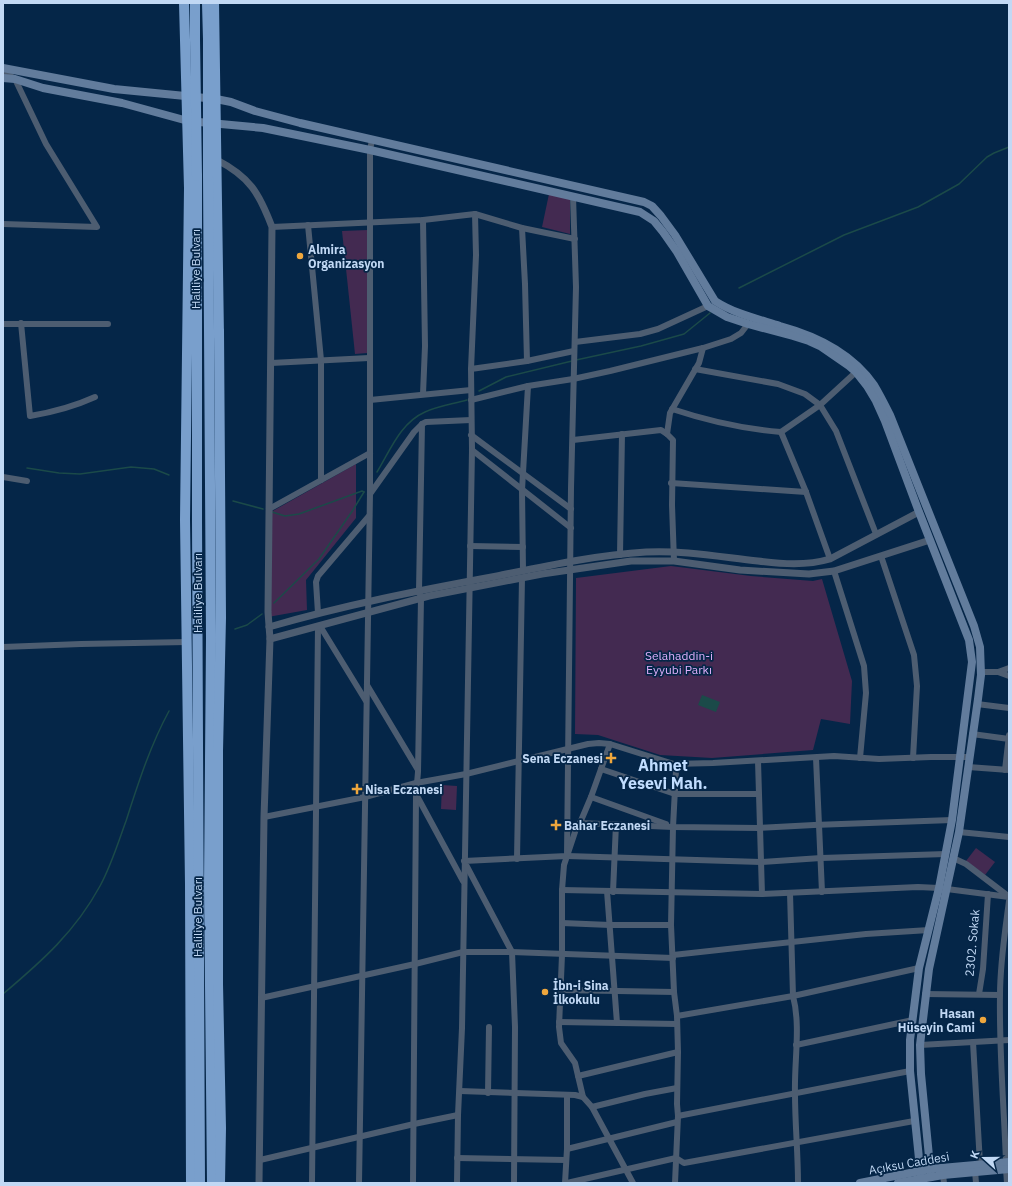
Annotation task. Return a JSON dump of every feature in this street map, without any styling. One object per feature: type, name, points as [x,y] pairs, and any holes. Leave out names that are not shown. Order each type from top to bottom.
[{"type":"highway","points":[[184,3],[189,188],[185,520],[189,759],[191,1183]]},
{"type":"highway","name":"Haliliye Bulvarı","points":[[195,3],[197,176],[200,1183]]},
{"type":"highway","name":"Haliliye Bulvarı","points":[[207,3],[208,388],[210,454],[211,638],[209,886],[212,1183]]},
{"type":"highway","points":[[214,3],[219,330],[221,618],[218,751],[218,984],[221,1128],[220,1183]]},
{"type":"highway","points":[[210,454],[219,330]]},
{"type":"highway","points":[[188,366],[198,452]]},
{"type":"highway","points":[[211,638],[218,751]]},
{"type":"highway","points":[[189,759],[198,639]]},
{"type":"main road","points":[[3,68],[114,89],[216,99],[231,102],[255,111],[300,123],[644,202],[652,206],[675,235],[715,301],[723,307],[741,314],[812,336],[840,352],[855,364],[866,374],[890,415],[974,626],[980,647],[981,672],[977,704],[972,734],[965,757],[952,820],[950,856]]},
{"type":"main road","points":[[3,78],[15,79],[43,88],[122,103],[188,121],[263,128],[370,150],[640,212],[654,221],[677,252],[708,306],[727,317],[809,341],[831,353],[856,372],[867,386],[880,410],[918,512],[969,640],[972,662],[965,757],[968,767],[959,832],[950,856],[929,968],[920,1045],[921,1074],[930,1173]]},
{"type":"main road","points":[[920,1175],[910,1071],[910,1040],[919,968],[929,930],[943,888]]},
{"type":"main road","name":"Açıksu Caddesi","points":[[860,1183],[930,1173],[1008,1165]]},
{"type":"main road","name":"Açıksu Caddesi","points":[[930,1173],[944,1179],[977,1168]]},
{"type":"main road","name":"Açıksu Caddesi","points":[[898,1183],[912,1181],[920,1175]]},
{"type":"street","points":[[3,71],[15,79],[46,144],[97,227],[3,224]]},
{"type":"street","points":[[359,1183],[370,494],[370,150],[372,140]]},
{"type":"street","points":[[217,160],[234,169],[243,176],[254,189],[272,227],[268,612],[270,639],[264,817],[259,1183]]},
{"type":"street","points":[[567,856],[573,379],[576,287],[573,196]]},
{"type":"street","points":[[272,227],[370,221],[423,220],[475,214],[522,228],[575,238]]},
{"type":"street","points":[[458,1183],[457,1158],[462,1028],[470,581],[472,450],[471,369],[476,255],[475,214]]},
{"type":"street","points":[[423,220],[425,346],[423,394]]},
{"type":"street","points":[[308,225],[320,360],[321,480]]},
{"type":"street","points":[[522,228],[527,361]]},
{"type":"street","points":[[575,342],[640,334],[658,329],[708,306]]},
{"type":"street","points":[[20,323],[30,416],[73,407],[95,397]]},
{"type":"street","points":[[3,324],[108,324]]},
{"type":"street","points":[[471,400],[528,386],[573,379],[703,348],[731,339],[741,333],[748,324]]},
{"type":"street","points":[[667,434],[670,413],[699,363],[703,348]]},
{"type":"street","points":[[471,369],[574,354]]},
{"type":"street","points":[[271,363],[369,358]]},
{"type":"street","points":[[695,369],[778,384],[806,394],[820,404],[836,431],[876,534]]},
{"type":"street","points":[[672,409],[700,419],[755,430],[781,432],[820,404],[856,372]]},
{"type":"street","points":[[523,570],[522,490],[528,386]]},
{"type":"street","points":[[370,400],[471,390]]},
{"type":"street","points":[[370,494],[414,432],[422,424],[426,422],[471,420]]},
{"type":"street","points":[[413,1183],[416,783],[418,772],[422,424]]},
{"type":"street","points":[[573,440],[661,430],[673,440],[671,483],[674,561]]},
{"type":"street","points":[[781,432],[806,492],[830,559]]},
{"type":"street","points":[[620,555],[622,434]]},
{"type":"street","points":[[471,435],[571,509]]},
{"type":"street","points":[[472,450],[571,528]]},
{"type":"street","points":[[269,509],[370,453]]},
{"type":"street","points":[[3,477],[27,481]]},
{"type":"street","points":[[671,483],[806,492]]},
{"type":"street","points":[[270,639],[470,581],[523,570],[620,555],[645,552],[674,552],[783,564],[816,563],[830,559],[918,512]]},
{"type":"street","points":[[318,613],[316,582],[318,576],[369,516]]},
{"type":"street","points":[[269,627],[318,613],[368,602],[469,588],[542,574],[571,571],[631,561],[674,561],[740,570],[809,574],[834,571],[930,540]]},
{"type":"street","points":[[470,546],[522,547]]},
{"type":"street","points":[[882,556],[914,655],[917,686],[913,758]]},
{"type":"street","points":[[834,571],[864,666],[866,693],[860,758]]},
{"type":"street","points":[[517,859],[522,578]]},
{"type":"street","points":[[319,626],[366,701]]},
{"type":"street","points":[[312,1183],[313,987],[319,626]]},
{"type":"street","points":[[3,647],[187,642]]},
{"type":"street","points":[[981,672],[998,672],[1009,668]]},
{"type":"street","points":[[998,672],[1009,676]]},
{"type":"street","points":[[367,685],[418,772]]},
{"type":"street","points":[[977,704],[1009,708]]},
{"type":"street","points":[[968,767],[1007,770],[1009,737],[972,734]]},
{"type":"street","points":[[264,817],[365,797],[416,783],[466,774],[518,760],[588,744],[599,743],[610,744],[674,764],[834,756],[879,759],[965,757]]},
{"type":"street","points":[[583,1098],[575,1064],[561,1043],[559,1022],[562,954],[562,890],[564,865],[577,826],[580,823],[591,797],[610,744]]},
{"type":"street","points":[[816,758],[822,892]]},
{"type":"street","points":[[758,761],[762,894]]},
{"type":"street","points":[[674,764],[676,770],[671,925],[678,1052],[678,1119],[675,1183]]},
{"type":"street","points":[[601,769],[675,794],[758,794]]},
{"type":"street","points":[[416,795],[464,882]]},
{"type":"street","points":[[591,797],[673,827]]},
{"type":"street","points":[[580,823],[673,827],[760,828],[952,820]]},
{"type":"street","points":[[616,824],[610,891],[610,925],[617,1023]]},
{"type":"street","points":[[959,832],[1009,836]]},
{"type":"street","points":[[464,861],[567,856],[761,862],[821,858],[950,856],[966,864],[1009,897]]},
{"type":"street","points":[[464,861],[512,952],[515,1094],[514,1183]]},
{"type":"street","points":[[562,890],[762,894],[901,888],[943,888],[1009,897]]},
{"type":"street","points":[[790,893],[793,996],[797,1035],[795,1094],[798,1183]]},
{"type":"street","name":"2302. Sokak","points":[[979,994],[988,894]]},
{"type":"street","points":[[1007,1183],[1008,1165],[1000,1041],[1000,994],[1002,954],[1009,900]]},
{"type":"street","points":[[562,923],[671,925]]},
{"type":"street","points":[[261,998],[463,952],[673,956],[866,934],[929,930]]},
{"type":"street","points":[[677,1016],[793,996],[919,968]]},
{"type":"street","points":[[561,990],[674,992]]},
{"type":"street","points":[[925,994],[1000,994]]},
{"type":"street","points":[[796,1045],[913,1020]]},
{"type":"street","points":[[559,1022],[677,1024]]},
{"type":"street","points":[[488,1027],[488,1092]]},
{"type":"street","points":[[920,1045],[1009,1040]]},
{"type":"street","points":[[973,1042],[977,1168],[976,1183]]},
{"type":"street","points":[[578,1076],[678,1052]]},
{"type":"street","points":[[567,1149],[678,1119],[910,1071]]},
{"type":"street","points":[[592,1107],[677,1088]]},
{"type":"street","points":[[460,1091],[515,1094],[567,1094],[583,1098],[592,1107],[633,1183]]},
{"type":"street","points":[[567,1094],[566,1183],[676,1158],[684,1163],[914,1121]]},
{"type":"street","points":[[260,1160],[458,1115]]},
{"type":"street","points":[[457,1158],[566,1160]]},
{"type":"green space","points":[[549,194],[570,199],[570,234],[542,227]]},
{"type":"green space","points":[[368,230],[367,353],[355,354],[342,231]]},
{"type":"green space","points":[[356,464],[356,518],[306,580],[307,610],[268,617],[271,512]]},
{"type":"green space","name":"Selahaddin-i Eyyubi Parkı","points":[[671,566],[751,576],[813,581],[822,579],[852,681],[850,724],[821,719],[813,750],[712,758],[660,755],[598,735],[575,734],[576,578]]},
{"type":"green space","points":[[442,785],[457,786],[456,810],[441,809]]},
{"type":"green space","points":[[976,848],[995,862],[985,875],[966,861]]},
{"type":"shaded area","points":[[702,695],[720,702],[716,712],[698,705]]},
{"type":"waterway","points":[[739,288],[844,235],[918,207],[959,184],[987,157],[1009,147]]},
{"type":"waterway","points":[[576,360],[641,346],[684,334],[710,313]]},
{"type":"waterway","points":[[479,391],[506,377],[572,361]]},
{"type":"waterway","points":[[377,472],[396,438],[416,417],[435,408],[467,400]]},
{"type":"waterway","points":[[27,468],[59,473],[80,474],[131,467],[154,469],[169,475]]},
{"type":"waterway","points":[[272,512],[285,516],[299,514],[362,491],[364,492]]},
{"type":"waterway","points":[[274,603],[319,559],[364,492]]},
{"type":"waterway","points":[[233,501],[263,509]]},
{"type":"waterway","points":[[235,629],[247,625],[262,614]]},
{"type":"waterway","points":[[3,994],[31,970],[69,932],[80,918],[100,886],[114,854],[150,751],[169,711]]},
{"type":"place","name":"Almira Organizasyon","points":[[300,256]]},
{"type":"place","name":"Sena Eczanesi","points":[[611,758]]},
{"type":"place","name":"Nisa Eczanesi","points":[[357,789]]},
{"type":"place","name":"Bahar Eczanesi","points":[[556,825]]},
{"type":"place","name":"İbn-i Sina İlkokulu","points":[[545,992]]},
{"type":"place","name":"Hasan Hüseyin Cami","points":[[983,1020]]},
{"type":"district","name":"Ahmet Yesevi Mah.","points":[[663,774]]}]
